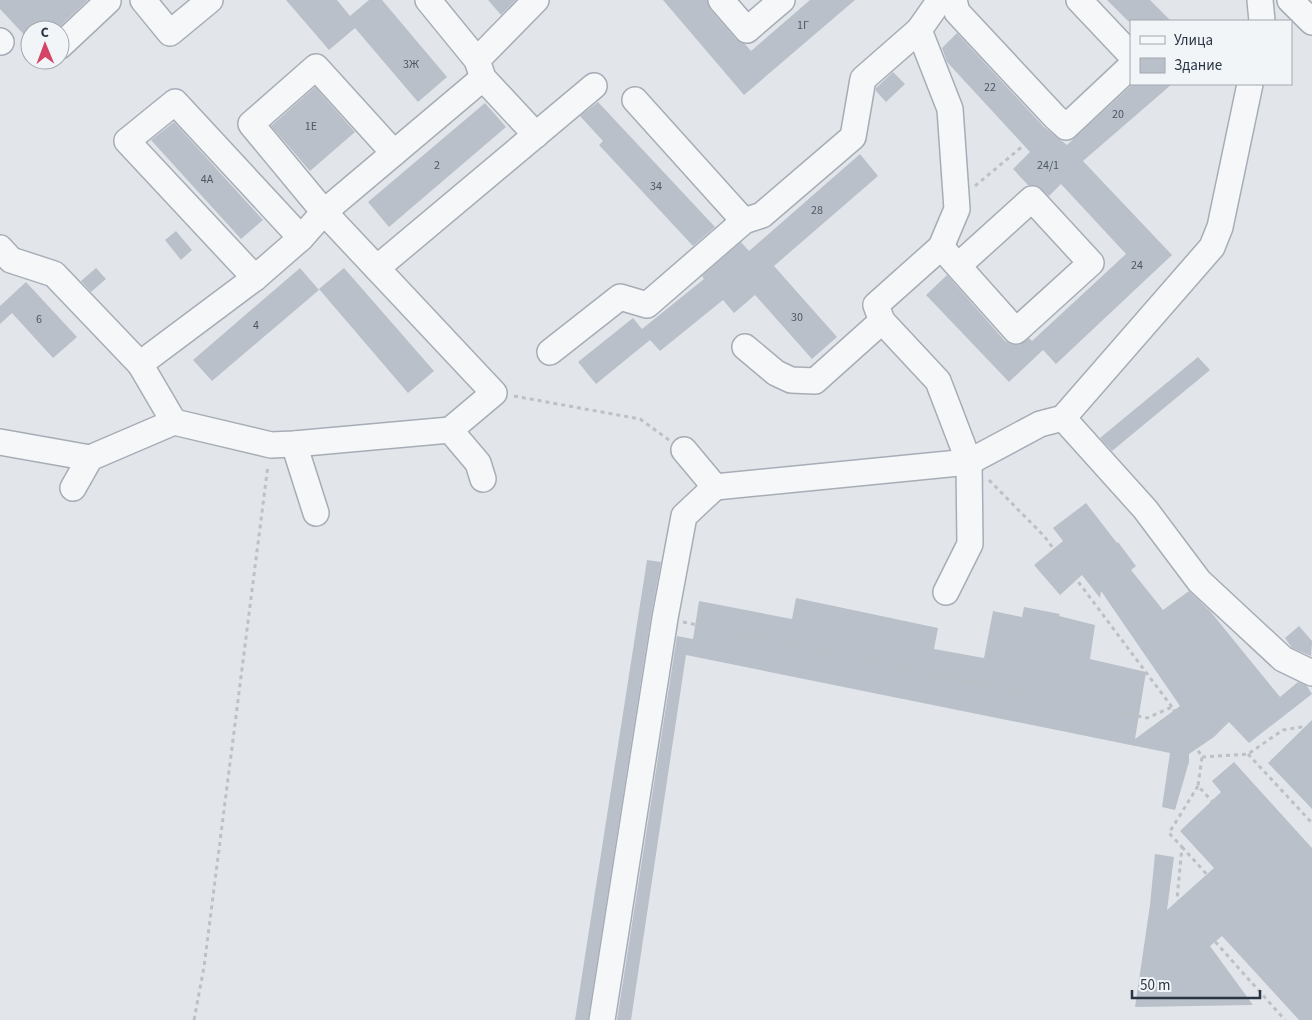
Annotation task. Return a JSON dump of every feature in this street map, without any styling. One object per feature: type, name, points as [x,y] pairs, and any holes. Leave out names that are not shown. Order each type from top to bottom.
[{"type":"lane","points":[[70,37],[108,2],[107,0]]},
{"type":"lane","points":[[143,0],[170,33],[210,0]]},
{"type":"lane","points":[[428,0],[480,69],[536,135]]},
{"type":"lane","points":[[140,364],[255,278],[301,238],[324,212],[394,153],[480,69],[536,0]]},
{"type":"lane","points":[[721,0],[747,30],[782,0]]},
{"type":"lane","points":[[550,352],[620,297],[647,305],[744,221],[762,215],[853,137],[863,79],[919,30],[940,0]]},
{"type":"lane","points":[[954,0],[957,12],[1066,127],[1130,67]]},
{"type":"lane","points":[[1079,0],[1130,54]]},
{"type":"lane","points":[[1260,0],[1262,20]]},
{"type":"lane","points":[[1290,0],[1312,22]]},
{"type":"lane","points":[[919,30],[950,109],[957,209],[941,247],[876,305],[882,321],[938,381],[969,462],[970,544],[946,592]]},
{"type":"lane","points":[[0,442],[90,458],[174,422],[282,444],[450,430],[494,393],[324,212],[251,124],[316,67],[394,153]]},
{"type":"lane","points":[[602,1020],[665,618],[684,516],[715,487],[969,462],[1040,424],[1063,418],[1212,247],[1220,227],[1250,85]]},
{"type":"lane","points":[[377,268],[594,86]]},
{"type":"lane","points":[[634,100],[744,221]]},
{"type":"lane","points":[[255,278],[127,141],[175,102],[301,238]]},
{"type":"lane","points":[[941,247],[1016,331],[1091,263],[1032,199],[959,265]]},
{"type":"lane","points":[[0,248],[11,260],[54,274],[140,364],[174,422]]},
{"type":"lane","points":[[745,347],[776,373],[791,380],[815,381],[882,321]]},
{"type":"lane","points":[[1063,418],[1145,510],[1199,581],[1282,659],[1312,673]]},
{"type":"lane","points":[[450,430],[478,463],[483,479]]},
{"type":"lane","points":[[282,444],[316,513]]},
{"type":"lane","points":[[684,450],[715,487]]},
{"type":"lane","points":[[73,488],[90,458]]},
{"type":"path","points":[[956,200],[1024,145]]},
{"type":"path","points":[[494,393],[640,419],[684,450]]},
{"type":"path","points":[[194,1020],[204,967],[282,444]]},
{"type":"path","points":[[969,462],[1044,536],[1172,707],[1202,757],[1198,786],[1169,832],[1312,990]]},
{"type":"path","points":[[665,618],[1147,718],[1172,707]]},
{"type":"path","points":[[1202,757],[1248,754],[1283,730],[1301,727],[1312,738]]},
{"type":"path","points":[[1248,754],[1312,822]]},
{"type":"path","points":[[1198,786],[1312,909]]},
{"type":"path","points":[[1182,847],[1176,899],[1285,1020]]},
{"type":"building","points":[[0,0],[88,0],[67,20],[20,20],[20,30],[0,9]]},
{"type":"building","points":[[286,0],[337,0],[350,16],[369,0],[382,0],[447,77],[418,102],[355,28],[329,50]]},
{"type":"building","points":[[488,0],[516,0],[501,15]]},
{"type":"building","points":[[663,0],[707,0],[710,9],[736,39],[745,44],[751,51],[810,0],[855,0],[744,95]]},
{"type":"building","points":[[1107,0],[1150,0],[1170,20],[1130,20],[1128,21]]},
{"type":"building","points":[[957,33],[1044,127],[1067,145],[1132,85],[1171,85],[1083,161],[1172,255],[1056,364],[1043,350],[1009,382],[926,295],[947,275],[1005,341],[1019,345],[1029,338],[1032,341],[1126,254],[1061,184],[1049,196],[1037,186],[1028,185],[1013,169],[1030,152],[947,62],[942,48]]},
{"type":"building","points":[[893,72],[905,84],[886,102],[876,91],[876,88]]},
{"type":"building","points":[[315,87],[355,132],[310,171],[271,126]]},
{"type":"building","points":[[598,102],[715,227],[693,246],[599,145],[603,141],[580,116]]},
{"type":"building","points":[[485,103],[506,127],[389,227],[368,202]]},
{"type":"building","points":[[174,122],[263,220],[241,239],[151,140]]},
{"type":"building","points":[[860,154],[878,176],[774,266],[837,337],[812,359],[755,295],[734,313],[723,300],[660,351],[650,340],[596,384],[578,362],[633,318],[642,329],[704,279],[702,276],[741,242],[749,251]]},
{"type":"building","points":[[176,231],[192,250],[181,260],[165,240]]},
{"type":"building","points":[[96,268],[106,279],[91,292],[81,281]]},
{"type":"building","points":[[300,268],[319,290],[212,381],[193,360]]},
{"type":"building","points":[[344,268],[434,371],[408,393],[319,289]]},
{"type":"building","points":[[26,282],[77,337],[53,358],[12,313],[0,324],[0,306]]},
{"type":"building","points":[[1198,357],[1210,370],[1112,451],[1100,438]]},
{"type":"building","points":[[1086,503],[1136,566],[1131,570],[1163,610],[1189,591],[1210,611],[1280,697],[1298,682],[1307,686],[1312,694],[1249,743],[1229,722],[1214,737],[1189,754],[1189,762],[1175,810],[1162,807],[1170,753],[686,655],[631,1020],[617,1020],[677,636],[693,639],[699,601],[792,619],[796,598],[938,628],[934,649],[984,658],[993,611],[1022,617],[1024,607],[1060,614],[1059,616],[1095,625],[1090,659],[1146,672],[1135,739],[1180,706],[1101,591],[1100,598],[1082,575],[1060,595],[1034,565],[1063,541],[1053,528]]},
{"type":"building","points":[[647,560],[661,562],[588,1020],[575,1020]]},
{"type":"building","points":[[1299,626],[1312,641],[1311,656],[1292,648],[1285,638]]},
{"type":"building","points":[[1312,720],[1312,809],[1268,763]]},
{"type":"building","points":[[1234,762],[1312,848],[1312,1020],[1299,1020],[1222,936],[1210,946],[1253,1005],[1135,1007],[1150,905],[1155,854],[1174,857],[1167,910],[1214,868],[1180,831],[1221,792],[1212,781]]}]
